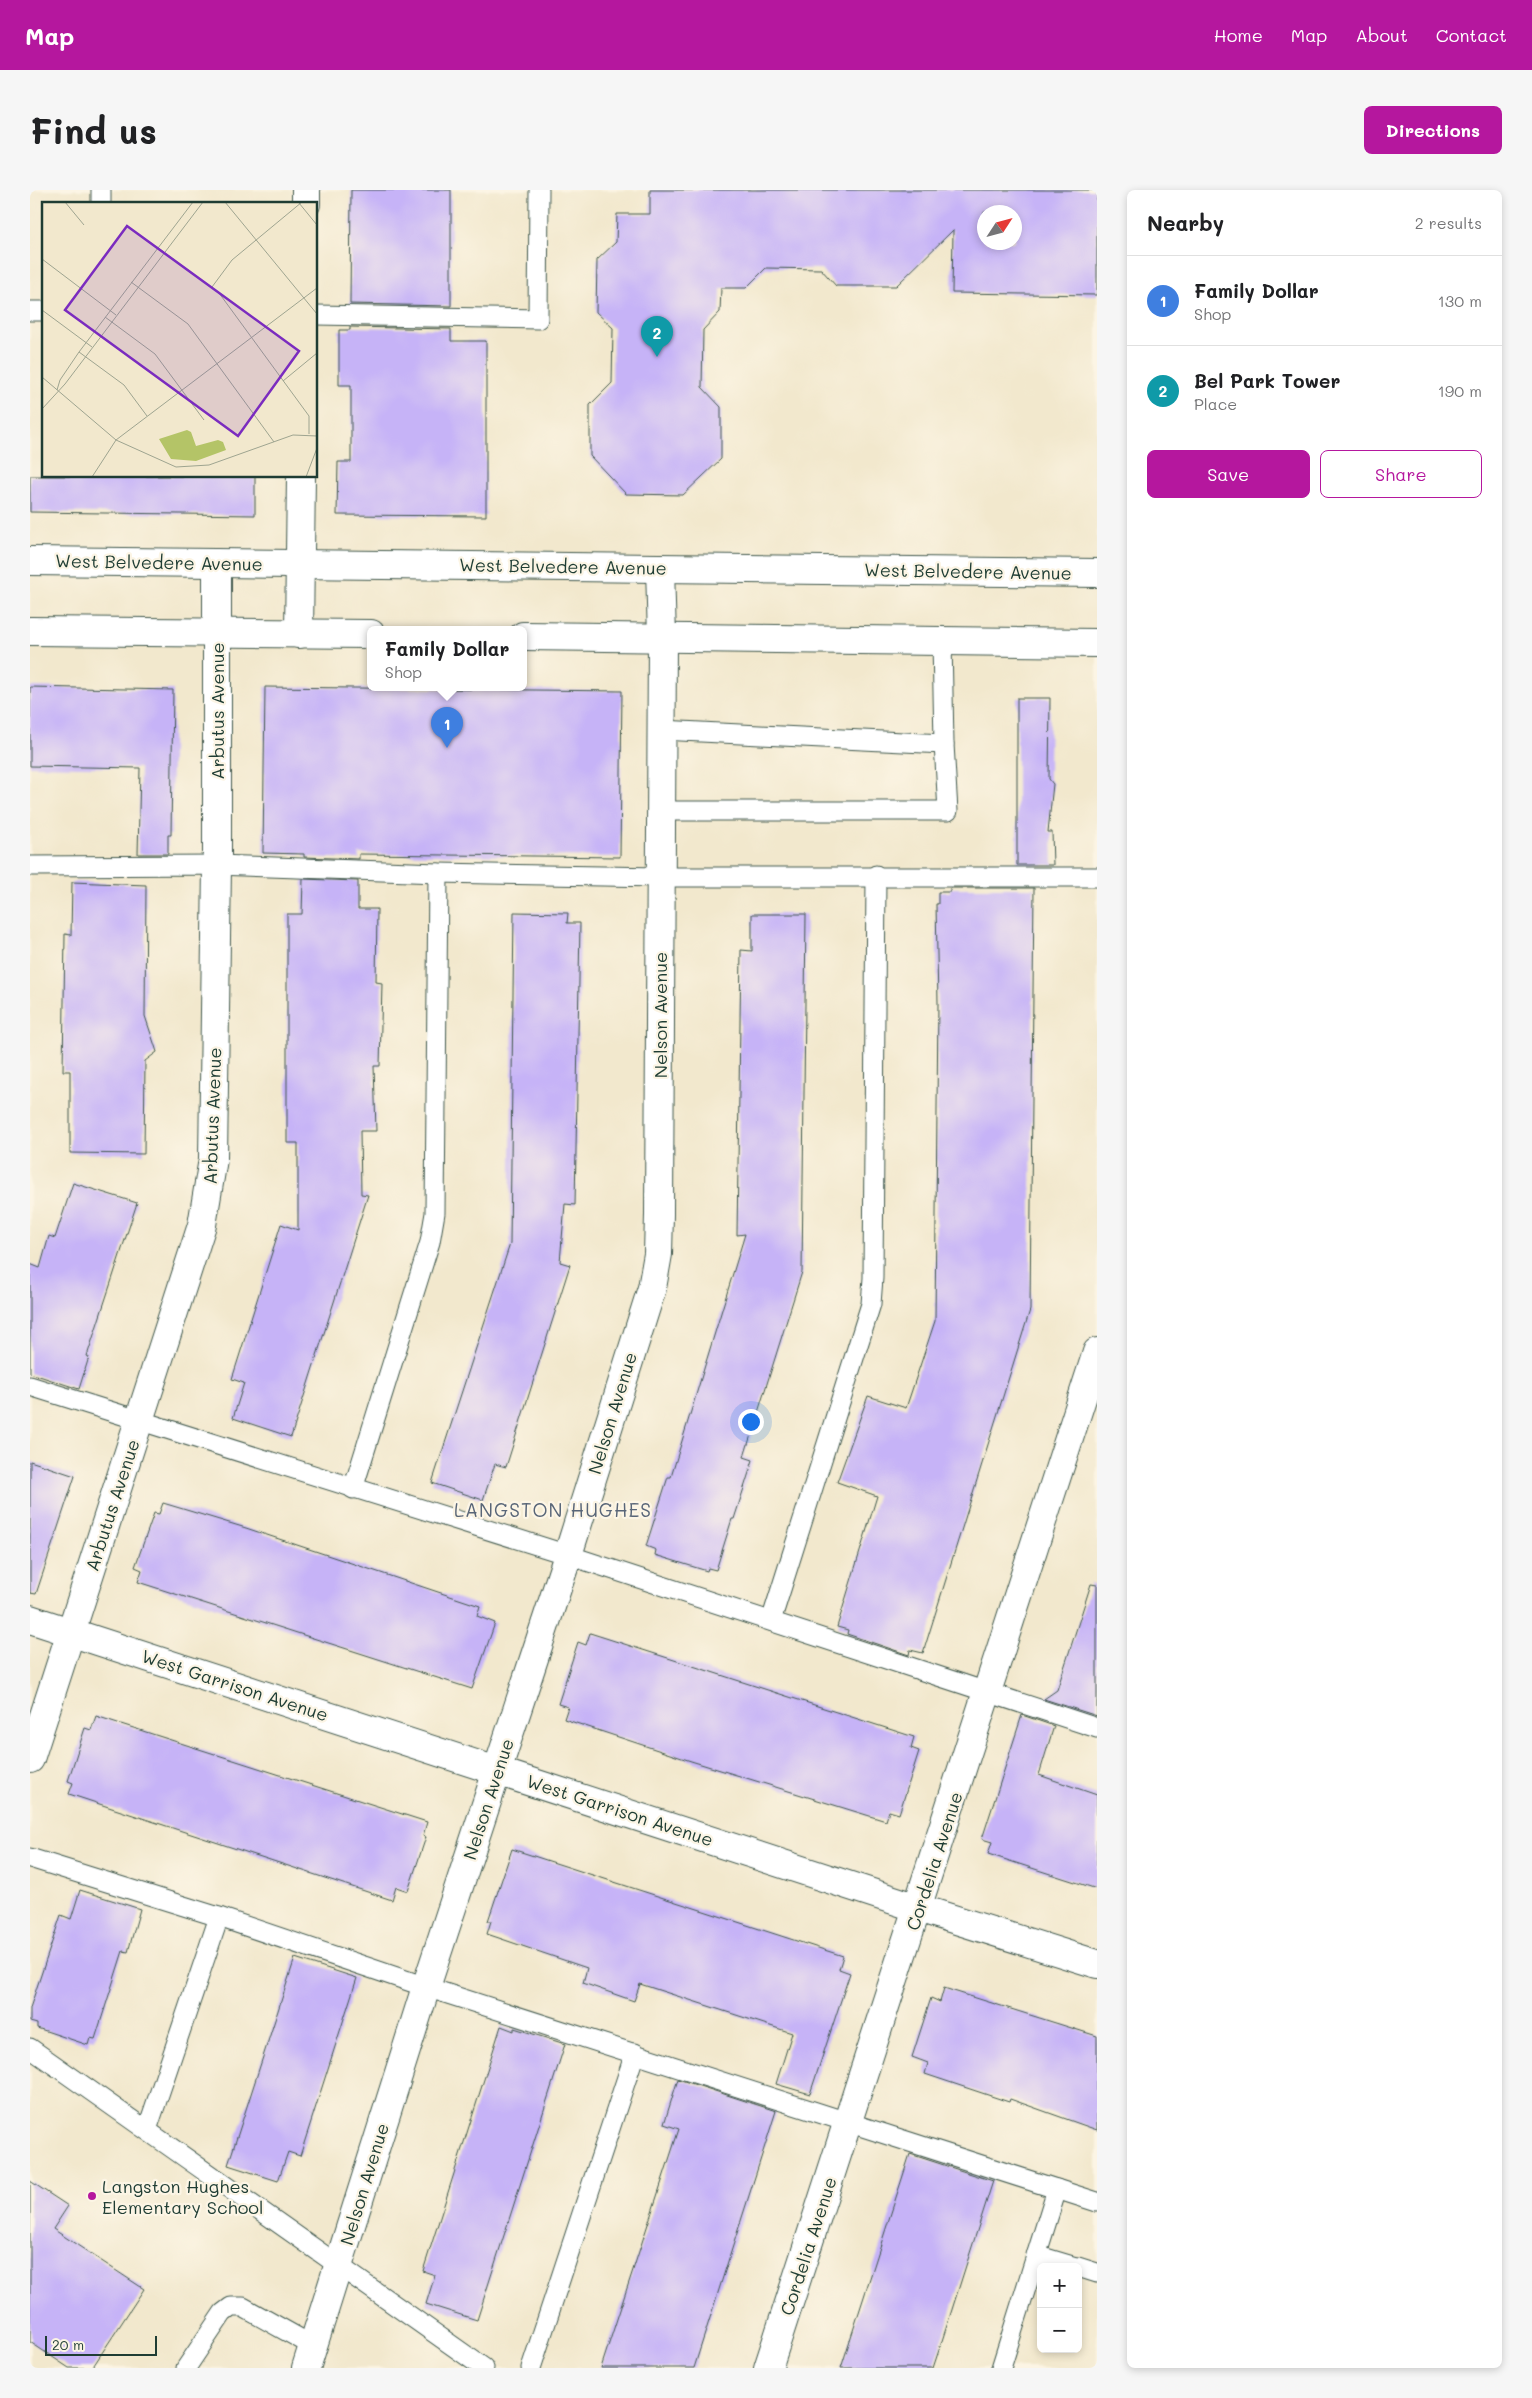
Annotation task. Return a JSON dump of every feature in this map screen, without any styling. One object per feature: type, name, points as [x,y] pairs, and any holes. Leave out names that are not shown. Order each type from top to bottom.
[{"type":"street","points":[[299,634],[301,478]]},
{"type":"street","name":"West Belvedere Avenue","points":[[30,561],[1097,573]]},
{"type":"street","name":"Arbutus Avenue","points":[[30,1760],[202,1225],[210,1191],[213,1159],[217,865],[217,564]]},
{"type":"street","name":"Nelson Avenue","points":[[309,2357],[426,1987],[568,1555],[652,1288],[658,1254],[662,638],[660,568]]},
{"type":"street","points":[[30,631],[367,634]]},
{"type":"street","points":[[527,636],[1097,643]]},
{"type":"street","name":"Cordelia Avenue","points":[[768,2368],[1097,1352]]},
{"type":"street","name":"West Garrison Avenue","points":[[30,1619],[918,1908],[1097,1964]]},
{"type":"lane","points":[[318,315],[538,319],[539,190]]},
{"type":"lane","points":[[661,810],[948,810],[944,744],[942,641]]},
{"type":"lane","points":[[661,730],[944,744]]},
{"type":"lane","points":[[30,866],[217,865],[438,873],[660,877],[1097,877]]},
{"type":"lane","points":[[353,1489],[430,1242],[435,1213],[438,873]]},
{"type":"lane","points":[[772,1621],[871,1304],[874,1258],[876,876]]},
{"type":"lane","points":[[30,1386],[568,1555],[1097,1728]]},
{"type":"lane","points":[[30,1858],[219,1917],[426,1987],[1097,2202]]},
{"type":"lane","points":[[147,2130],[219,1917]]},
{"type":"lane","points":[[30,2048],[484,2368]]},
{"type":"lane","points":[[531,2368],[635,2053]]},
{"type":"lane","points":[[1001,2368],[1057,2189]]},
{"type":"lane","points":[[1036,2255],[1063,2263]]},
{"type":"lane","points":[[1082,2268],[1097,2273]]},
{"type":"lane","points":[[186,2368],[223,2313],[231,2307],[243,2307],[309,2357]]},
{"type":"building","points":[[351,190],[451,190],[451,306],[350,304]]},
{"type":"building","points":[[650,190],[1097,190],[1097,295],[952,293],[953,230],[896,286],[836,286],[821,269],[766,268],[746,288],[721,288],[720,312],[703,330],[702,387],[721,407],[721,459],[683,495],[626,494],[590,456],[590,405],[612,383],[613,328],[596,312],[597,260],[616,242],[617,214],[650,214]]},
{"type":"building","points":[[350,327],[451,329],[451,341],[486,341],[486,516],[337,515],[338,462],[351,462],[351,385],[339,385],[339,330],[350,330]]},
{"type":"building","points":[[30,476],[42,476],[42,478],[255,478],[255,515],[30,512]]},
{"type":"building","points":[[30,687],[173,690],[171,835],[168,835],[168,854],[138,854],[140,768],[30,766]]},
{"type":"building","points":[[265,687],[367,688],[367,691],[622,691],[620,857],[359,854],[359,859],[304,857],[304,854],[263,853]]},
{"type":"building","points":[[1017,698],[1050,698],[1049,779],[1053,784],[1048,832],[1052,832],[1053,865],[1017,865]]},
{"type":"building","points":[[303,879],[358,881],[358,909],[377,909],[376,982],[382,983],[380,1066],[374,1066],[376,1131],[360,1131],[361,1194],[368,1195],[291,1437],[233,1418],[244,1383],[232,1379],[281,1224],[298,1230],[298,1143],[287,1143],[287,914],[302,914]]},
{"type":"building","points":[[72,882],[146,885],[145,1016],[157,1052],[145,1061],[144,1154],[70,1153],[70,1071],[63,1071],[65,934],[71,935]]},
{"type":"building","points":[[950,888],[1034,888],[1030,1310],[923,1653],[910,1650],[909,1655],[847,1634],[848,1630],[837,1627],[877,1496],[837,1482],[868,1396],[906,1408],[935,1321],[938,1003],[936,904],[938,904],[938,892],[950,892]]},
{"type":"building","points":[[514,912],[568,913],[567,923],[580,923],[575,1205],[565,1204],[560,1262],[570,1265],[506,1467],[495,1464],[483,1500],[432,1483],[510,1244]]},
{"type":"building","points":[[752,914],[806,914],[802,1272],[744,1457],[753,1460],[716,1570],[708,1568],[707,1571],[655,1555],[656,1550],[646,1546],[668,1477],[671,1477],[745,1234],[737,1235],[741,950],[752,951]]},
{"type":"building","points":[[73,1183],[137,1203],[87,1356],[89,1357],[79,1389],[30,1373],[30,1264],[40,1268],[49,1236],[55,1238]]},
{"type":"building","points":[[30,1461],[75,1476],[36,1594],[30,1593]]},
{"type":"building","points":[[163,1503],[246,1528],[480,1606],[477,1616],[495,1623],[472,1689],[138,1582],[142,1570],[135,1567],[154,1513],[159,1514]]},
{"type":"building","points":[[1091,1584],[1097,1585],[1097,1716],[1044,1699],[1057,1690]]},
{"type":"building","points":[[590,1633],[914,1737],[911,1748],[919,1751],[899,1814],[889,1811],[886,1821],[691,1761],[564,1719],[568,1707],[558,1704],[578,1642],[586,1645]]},
{"type":"building","points":[[1022,1715],[1054,1726],[1039,1775],[1097,1795],[1097,1889],[988,1854],[992,1842],[982,1839]]},
{"type":"building","points":[[96,1716],[427,1822],[423,1836],[426,1837],[408,1891],[396,1887],[392,1900],[69,1794],[73,1783],[68,1781],[85,1728],[91,1730]]},
{"type":"building","points":[[512,1849],[843,1956],[839,1969],[850,1973],[810,2094],[776,2084],[792,2033],[640,1984],[634,2001],[583,1983],[587,1968],[487,1934],[491,1921],[488,1921]]},
{"type":"building","points":[[80,1890],[140,1909],[128,1952],[123,1951],[95,2039],[90,2038],[88,2045],[37,2028],[37,2024],[30,2022],[30,2008],[61,1915],[71,1919]]},
{"type":"building","points":[[295,1958],[357,1978],[300,2156],[288,2152],[278,2181],[228,2165]]},
{"type":"building","points":[[944,1988],[1097,2036],[1097,2130],[1010,2099],[1009,2102],[925,2074],[928,2063],[912,2057],[931,1998],[940,2002]]},
{"type":"building","points":[[501,2026],[514,2031],[514,2028],[565,2044],[477,2320],[426,2304],[435,2275],[423,2271]]},
{"type":"building","points":[[678,2079],[776,2111],[694,2368],[601,2368],[679,2129],[664,2124]]},
{"type":"building","points":[[910,2154],[993,2181],[941,2344],[933,2368],[841,2368]]},
{"type":"building","points":[[30,2181],[68,2206],[53,2229],[144,2289],[92,2368],[69,2368],[30,2342]]},
{"type":"place","name":"Bel Park Tower","points":[[657,357]]},
{"type":"place","name":"Family Dollar","points":[[447,748]]},
{"type":"place","name":"Langston Hughes Elementary School","points":[[92,2196]]},
{"type":"district","name":"LANGSTON HUGHES","points":[[553,1509]]}]
